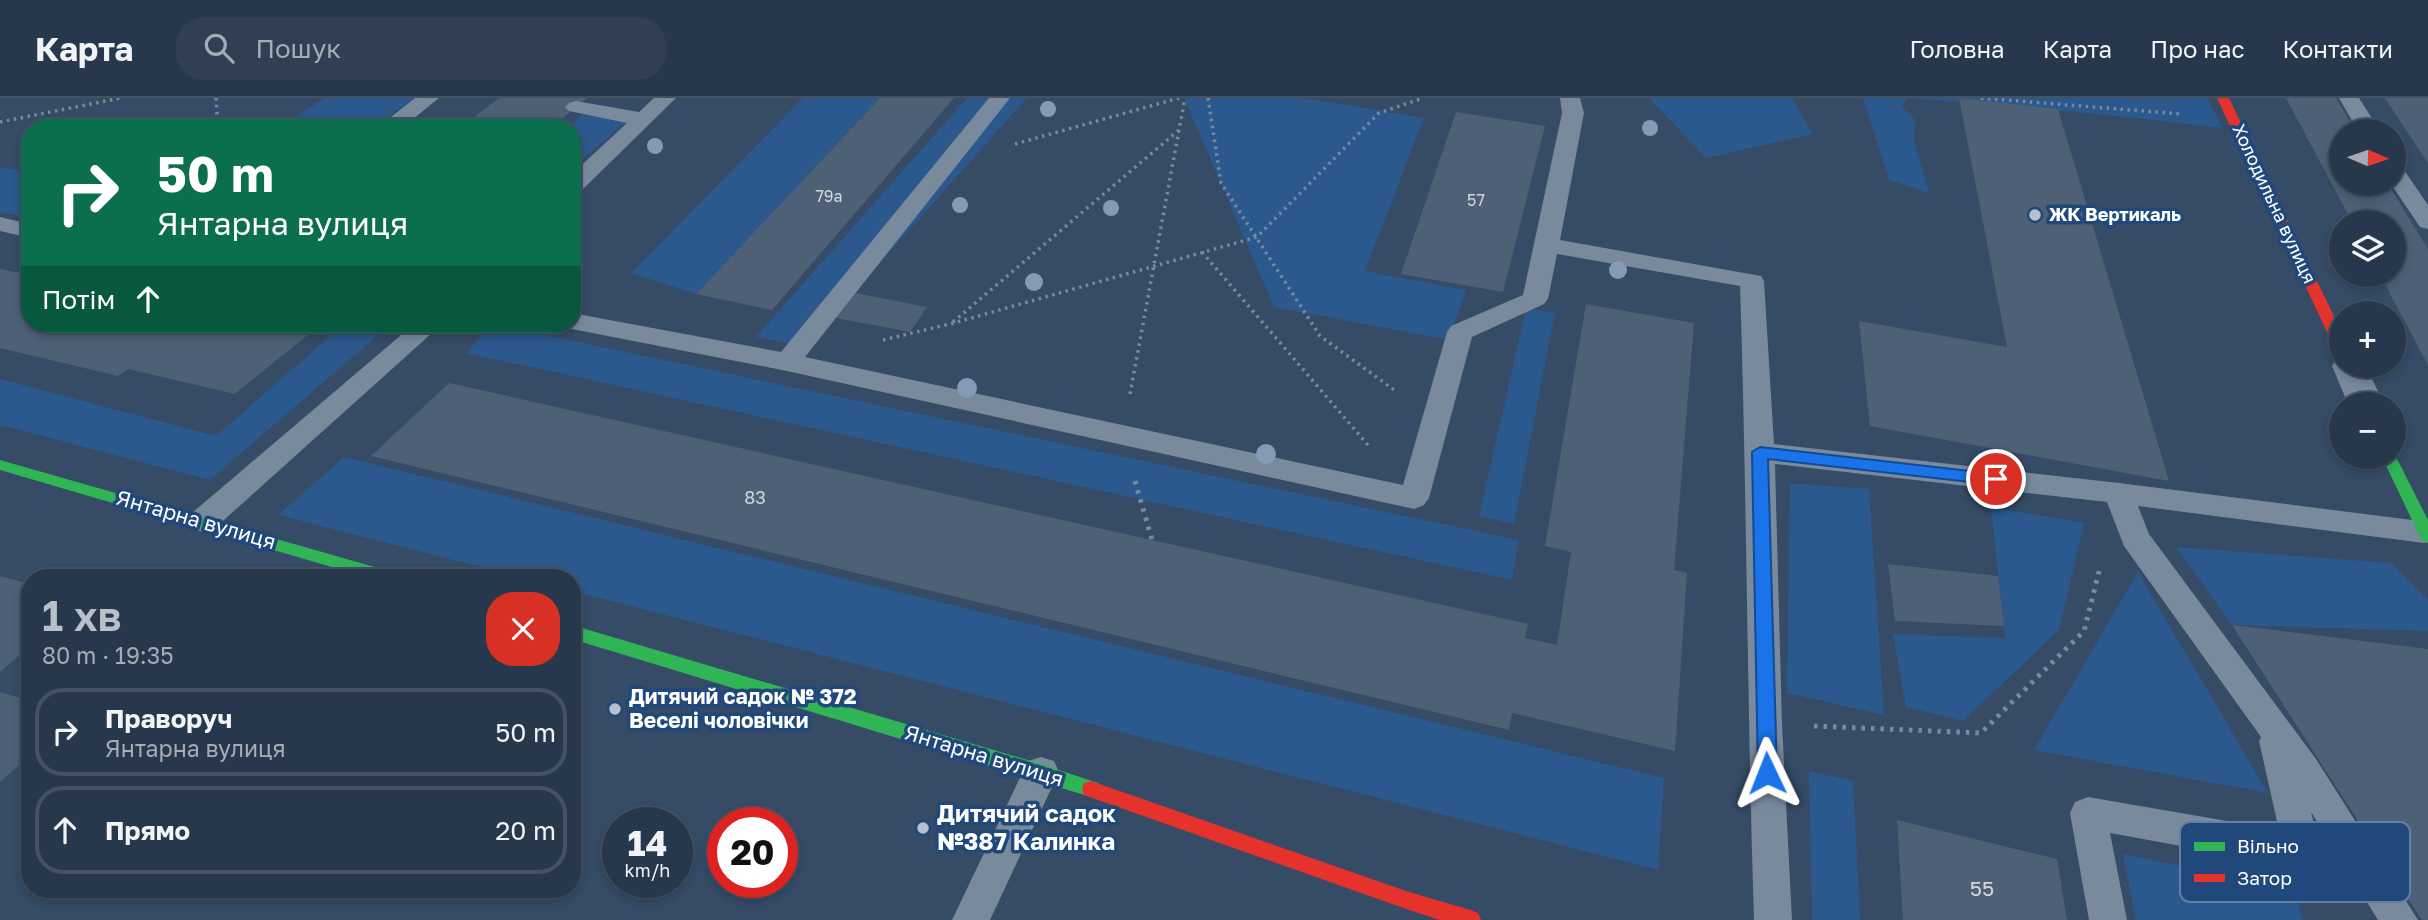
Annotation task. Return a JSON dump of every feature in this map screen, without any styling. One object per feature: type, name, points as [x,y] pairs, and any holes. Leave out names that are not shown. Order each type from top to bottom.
[{"type":"street","name":"Холодильна вулиця","points":[[2223,98],[2329,321]]},
{"type":"street","name":"Янтарна вулиця","points":[[1,467],[203,521],[362,569]]},
{"type":"street","points":[[2396,469],[2427,533]]},
{"type":"street","name":"Янтарна вулиця","points":[[581,635],[1041,772],[1409,901],[1471,920]]},
{"type":"lane","points":[[400,119],[429,98]]},
{"type":"lane","points":[[581,178],[666,98]]},
{"type":"lane","points":[[787,362],[1000,98]]},
{"type":"lane","points":[[581,323],[787,362],[1414,498],[1460,332],[1535,299],[1573,113],[1570,98]]},
{"type":"lane","points":[[2349,98],[2362,119]]},
{"type":"lane","points":[[576,107],[642,119]]},
{"type":"lane","points":[[2406,190],[2428,222]]},
{"type":"lane","points":[[0,224],[21,229]]},
{"type":"lane","points":[[1547,244],[1752,281],[1760,452],[1765,724],[1773,920]]},
{"type":"lane","points":[[203,521],[419,333]]},
{"type":"lane","points":[[1760,452],[2119,493],[2427,533]]},
{"type":"lane","points":[[2119,493],[2135,538],[2304,770],[2337,822]]},
{"type":"lane","points":[[2273,727],[2295,822]]},
{"type":"lane","points":[[971,920],[1041,772]]},
{"type":"lane","points":[[2108,920],[2088,813],[2180,829]]},
{"type":"lane","points":[[2388,902],[2399,920]]},
{"type":"path","points":[[0,122],[121,98]]},
{"type":"path","points":[[216,98],[217,119]]},
{"type":"path","points":[[948,163],[1179,98]]},
{"type":"path","points":[[1153,540],[1122,435],[1185,98]]},
{"type":"path","points":[[1208,98],[1222,183],[1320,336],[1436,420]]},
{"type":"path","points":[[882,340],[950,324],[1257,237],[1379,113],[1423,98]]},
{"type":"path","points":[[1981,98],[2234,119]]},
{"type":"path","points":[[950,324],[1179,130]]},
{"type":"path","points":[[1202,252],[1414,498]]},
{"type":"path","points":[[1765,724],[1981,733],[2084,631],[2119,493]]},
{"type":"shaded area","points":[[324,98],[414,98],[385,119],[293,119]]},
{"type":"shaded area","points":[[803,98],[880,98],[696,294],[631,273]]},
{"type":"shaded area","points":[[967,98],[1027,98],[806,346],[756,337]]},
{"type":"shaded area","points":[[1184,98],[1304,98],[1424,118],[1365,271],[1466,290],[1449,340],[1274,307]]},
{"type":"shaded area","points":[[1649,98],[1792,98],[1813,134],[1706,158]]},
{"type":"shaded area","points":[[1863,98],[1907,98],[1902,107],[1915,120],[1914,139],[1929,193],[1889,180]]},
{"type":"shaded area","points":[[1908,98],[2207,98],[2223,128],[2097,114]]},
{"type":"shaded area","points":[[584,113],[627,121],[581,160],[581,119],[578,119]]},
{"type":"shaded area","points":[[0,167],[21,171],[21,216],[0,212]]},
{"type":"shaded area","points":[[1526,308],[1555,313],[1514,524],[1479,516]]},
{"type":"shaded area","points":[[334,333],[381,333],[210,480],[0,425],[0,379],[216,436]]},
{"type":"shaded area","points":[[485,333],[536,333],[1519,540],[1512,580],[466,353]]},
{"type":"shaded area","points":[[344,457],[1664,778],[1658,870],[581,593],[581,569],[489,569],[278,515]]},
{"type":"shaded area","points":[[1790,483],[1869,489],[1884,715],[1787,693]]},
{"type":"shaded area","points":[[1991,507],[2084,523],[2059,630],[1963,721],[1906,707],[1893,634],[2005,638]]},
{"type":"shaded area","points":[[2176,547],[2391,563],[2428,600],[2428,631],[2232,625]]},
{"type":"shaded area","points":[[2138,572],[2268,793],[2034,750]]},
{"type":"shaded area","points":[[1809,771],[1853,781],[1860,920],[1812,920]]},
{"type":"shaded area","points":[[2123,854],[2180,866],[2180,902],[2298,902],[2303,920],[2136,920]]},
{"type":"building","points":[[499,98],[587,98],[562,119],[472,119]]},
{"type":"building","points":[[880,98],[954,98],[772,310],[696,294]]},
{"type":"building","name":"ЖК Вертикаль","points":[[1959,98],[2058,109],[2169,481],[1870,426],[1859,321],[2007,347]]},
{"type":"building","points":[[2286,98],[2336,98],[2349,119],[2329,119],[2329,179]]},
{"type":"building","points":[[2385,98],[2428,98],[2428,163],[2406,130],[2406,119],[2399,119]]},
{"type":"building","points":[[1456,112],[1545,126],[1503,292],[1401,274]]},
{"type":"building","points":[[2338,196],[2395,196],[2404,210],[2346,210]]},
{"type":"building","points":[[2406,213],[2428,249],[2428,365],[2406,324],[2406,301],[2394,301],[2386,287],[2406,287]]},
{"type":"building","points":[[0,269],[21,273],[21,333],[310,333],[235,394],[128,369],[118,376],[0,348]]},
{"type":"building","points":[[856,293],[927,307],[910,332],[836,318]]},
{"type":"building","points":[[1586,304],[1694,323],[1674,570],[1687,573],[1675,751],[1512,713],[1509,730],[371,456],[449,383],[1528,624],[1525,638],[1557,645],[1571,552],[1545,546]]},
{"type":"building","points":[[1888,564],[1998,576],[2004,626],[1895,621]]},
{"type":"building","points":[[0,576],[21,582],[21,654],[0,672]]},
{"type":"building","points":[[2232,625],[2428,649],[2428,920],[2422,920],[2410,901],[2410,822],[2359,822]]},
{"type":"building","points":[[0,692],[21,698],[21,763],[0,782]]},
{"type":"building","points":[[1897,820],[2057,859],[2067,920],[1903,920]]},
{"type":"traffic: fast","points":[[0,465],[361,569]]},
{"type":"traffic: fast","points":[[2396,469],[2428,537]]},
{"type":"traffic: fast","points":[[581,635],[1091,789]]},
{"type":"traffic: jam","points":[[2223,98],[2329,322]]},
{"type":"traffic: jam","points":[[1091,789],[1409,901],[1471,920]]},
{"type":"place","name":"ЖК Вертикаль","points":[[2035,215]]},
{"type":"place","name":"Дитячий садок № 372 Веселі чоловічки","points":[[615,709]]},
{"type":"place","name":"Дитячий садок №387 Калинка","points":[[923,828]]},
{"type":"route","points":[[1767,773],[1760,452],[1996,479]]}]
